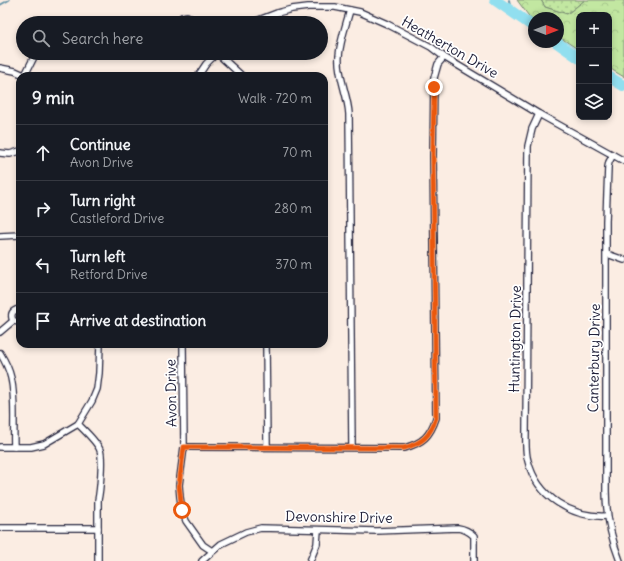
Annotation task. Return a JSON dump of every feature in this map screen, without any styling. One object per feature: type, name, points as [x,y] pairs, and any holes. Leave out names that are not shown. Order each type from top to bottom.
[{"type":"street","name":"Heatherton Drive","points":[[269,16],[308,7],[335,7],[360,12],[431,47],[444,57],[539,114],[624,161]]},
{"type":"street","points":[[350,10],[339,56],[342,82],[348,102],[349,114],[352,447]]},
{"type":"street","points":[[184,447],[267,446],[404,448],[422,441],[428,436],[436,418],[433,156],[434,78],[438,64],[444,57]]},
{"type":"street","points":[[27,72],[33,60]]},
{"type":"street","points":[[201,72],[210,60]]},
{"type":"street","points":[[225,60],[238,72]]},
{"type":"street","points":[[0,68],[16,72]]},
{"type":"street","name":"Huntington Drive","points":[[539,114],[532,129],[528,146],[527,460],[536,479],[552,500],[580,513],[597,517],[607,516]]},
{"type":"street","points":[[0,153],[16,153]]},
{"type":"street","name":"Canterbury Drive","points":[[614,155],[608,167],[606,221],[606,507],[610,532],[620,561]]},
{"type":"street","points":[[0,236],[16,236]]},
{"type":"street","points":[[607,254],[624,260]]},
{"type":"street","points":[[13,321],[12,313],[16,310]]},
{"type":"street","points":[[0,332],[13,321],[16,321]]},
{"type":"street","points":[[0,447],[31,447],[44,444],[78,424],[92,401],[97,389],[100,348]]},
{"type":"street","name":"Avon Drive","points":[[183,348],[184,447],[179,485],[182,510],[186,521],[197,537],[203,545],[212,551]]},
{"type":"street","points":[[266,348],[267,446]]},
{"type":"street","points":[[0,353],[7,365],[12,379],[14,447]]},
{"type":"street","points":[[78,424],[98,446],[101,454],[100,492],[98,500],[98,561]]},
{"type":"street","points":[[0,528],[98,528]]},
{"type":"street","name":"Devonshire Drive","points":[[202,561],[221,544],[239,535],[261,528],[376,531],[458,528],[470,531],[474,536],[474,561]]},
{"type":"street","points":[[310,561],[317,544],[318,530]]},
{"type":"green space","points":[[517,0],[541,0],[545,7],[561,12],[528,12],[528,15]]},
{"type":"green space","points":[[541,0],[585,0],[567,14],[545,7]]},
{"type":"green space","points":[[585,0],[624,0],[624,77],[612,70],[612,12],[576,12],[576,48],[564,40],[564,13],[567,14]]},
{"type":"waterway","points":[[0,5],[9,0]]},
{"type":"waterway","points":[[495,0],[528,23]]},
{"type":"waterway","points":[[509,0],[511,11]]},
{"type":"waterway","points":[[564,48],[576,56]]},
{"type":"waterway","points":[[612,79],[624,86]]},
{"type":"route","points":[[182,510],[179,485],[184,447],[267,446],[404,448],[414,445],[428,436],[436,418],[433,156],[434,87]]}]
